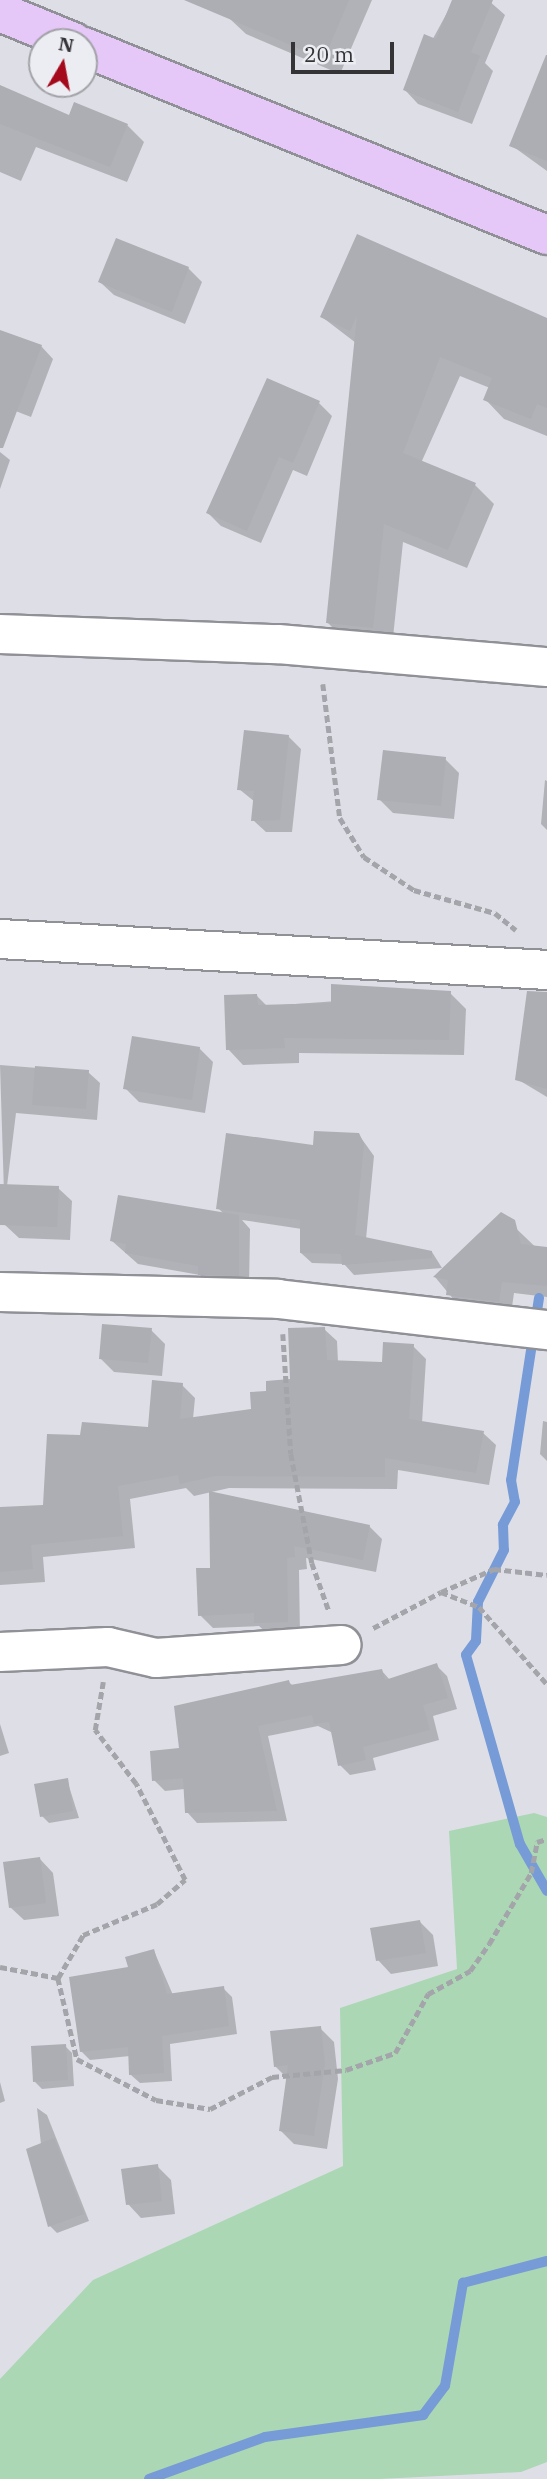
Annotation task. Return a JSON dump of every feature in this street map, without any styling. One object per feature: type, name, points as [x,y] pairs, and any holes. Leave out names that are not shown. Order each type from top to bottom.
[{"type":"main road","points":[[0,12],[39,28]]},
{"type":"main road","points":[[98,53],[547,235]]},
{"type":"street","points":[[0,634],[317,647],[547,667]]},
{"type":"street","points":[[0,939],[547,970]]},
{"type":"street","points":[[0,1292],[278,1299],[547,1330]]},
{"type":"street","points":[[0,1651],[108,1647],[156,1658],[342,1645]]},
{"type":"path","points":[[317,647],[340,818],[364,857],[414,890],[495,913],[526,938]]},
{"type":"path","points":[[278,1299],[291,1454],[312,1563],[342,1645],[441,1592],[494,1569],[547,1575]]},
{"type":"path","points":[[441,1592],[479,1607],[547,1684]]},
{"type":"path","points":[[108,1647],[95,1730],[136,1784],[185,1880],[157,1903],[83,1935],[58,1978],[77,2059],[156,2100],[209,2109],[272,2077],[346,2070],[395,2053],[428,1994],[470,1971],[531,1874],[537,1842],[547,1839]]},
{"type":"path","points":[[0,1967],[58,1978]]},
{"type":"green space","points":[[534,1813],[547,1817],[547,2462],[521,2472],[379,2479],[0,2479],[0,2379],[93,2280],[343,2166],[340,2008],[457,1969],[449,1831]]},
{"type":"building","points":[[184,0],[349,0],[324,59]]},
{"type":"building","points":[[452,0],[493,0],[471,52],[480,56],[458,112],[403,90],[424,34],[436,39]]},
{"type":"building","points":[[547,55],[547,161],[509,146]]},
{"type":"building","points":[[0,85],[69,115],[74,102],[128,124],[110,167],[0,124]]},
{"type":"building","points":[[357,234],[547,318],[547,408],[537,404],[531,419],[483,400],[492,378],[440,357],[403,453],[476,483],[448,550],[384,524],[373,628],[326,623],[357,315],[350,331],[320,317]]},
{"type":"building","points":[[116,238],[189,267],[172,312],[98,282]]},
{"type":"building","points":[[0,330],[42,345],[3,448],[0,448]]},
{"type":"building","points":[[267,378],[320,401],[293,463],[279,457],[247,531],[206,513]]},
{"type":"building","points":[[244,730],[289,735],[280,820],[251,821],[254,791],[237,790]]},
{"type":"building","points":[[383,750],[446,757],[441,806],[377,800]]},
{"type":"building","points":[[331,984],[451,991],[449,1040],[284,1038],[285,1048],[226,1050],[224,995],[257,994],[258,1005],[331,1003]]},
{"type":"building","points":[[527,991],[547,992],[547,1089],[515,1080]]},
{"type":"building","points":[[132,1036],[200,1047],[192,1100],[123,1089]]},
{"type":"building","points":[[35,1066],[89,1070],[86,1109],[32,1105]]},
{"type":"building","points":[[314,1131],[359,1133],[364,1144],[355,1235],[432,1251],[432,1258],[342,1265],[341,1254],[300,1253],[300,1220],[216,1209],[226,1133],[313,1145]]},
{"type":"building","points":[[0,1184],[59,1186],[57,1227],[0,1225]]},
{"type":"building","points":[[118,1195],[239,1215],[239,1276],[198,1275],[198,1266],[125,1253],[126,1244],[110,1241]]},
{"type":"building","points":[[501,1212],[515,1220],[521,1244],[547,1247],[547,1286],[502,1282],[499,1302],[446,1295],[448,1280],[433,1277]]},
{"type":"building","points":[[102,1324],[152,1328],[148,1363],[99,1359]]},
{"type":"building","points":[[325,1327],[327,1360],[382,1362],[383,1342],[414,1344],[409,1419],[484,1431],[476,1473],[385,1458],[385,1477],[215,1476],[180,1484],[178,1475],[118,1486],[123,1536],[31,1545],[33,1569],[0,1572],[0,1507],[43,1505],[47,1434],[80,1435],[82,1422],[148,1427],[152,1380],[183,1383],[180,1419],[251,1409],[250,1392],[266,1391],[266,1381],[290,1379],[288,1328]]},
{"type":"building","points":[[209,1491],[370,1525],[363,1560],[294,1546],[295,1557],[287,1558],[288,1622],[254,1623],[254,1613],[198,1616],[196,1568],[210,1568]]},
{"type":"building","points":[[437,1663],[448,1698],[423,1705],[430,1730],[363,1747],[366,1760],[338,1766],[329,1722],[314,1724],[312,1715],[258,1726],[277,1811],[185,1813],[183,1778],[152,1781],[150,1751],[179,1748],[174,1706],[289,1680],[290,1685],[382,1669],[385,1680]]},
{"type":"building","points":[[68,1778],[73,1811],[40,1817],[34,1784]]},
{"type":"building","points":[[40,1857],[46,1903],[9,1908],[3,1862]]},
{"type":"building","points":[[420,1920],[426,1953],[376,1961],[370,1928]]},
{"type":"building","points":[[154,1949],[167,1994],[224,1986],[229,2026],[162,2036],[164,2073],[129,2075],[128,2047],[80,2052],[69,1977],[128,1967],[125,1957]]},
{"type":"building","points":[[321,2026],[325,2064],[314,2136],[279,2131],[288,2065],[274,2067],[270,2031]]},
{"type":"building","points":[[66,2044],[68,2080],[33,2082],[31,2046]]},
{"type":"building","points":[[54,2138],[84,2214],[48,2227],[26,2149]]},
{"type":"building","points":[[158,2164],[162,2201],[126,2205],[121,2169]]},
{"type":"waterway","points":[[539,1298],[511,1480],[515,1502],[503,1525],[504,1550],[478,1602],[476,1641],[466,1655],[520,1844],[547,1891]]},
{"type":"waterway","points":[[149,2479],[265,2437],[423,2415],[445,2386],[463,2283],[547,2261]]}]
